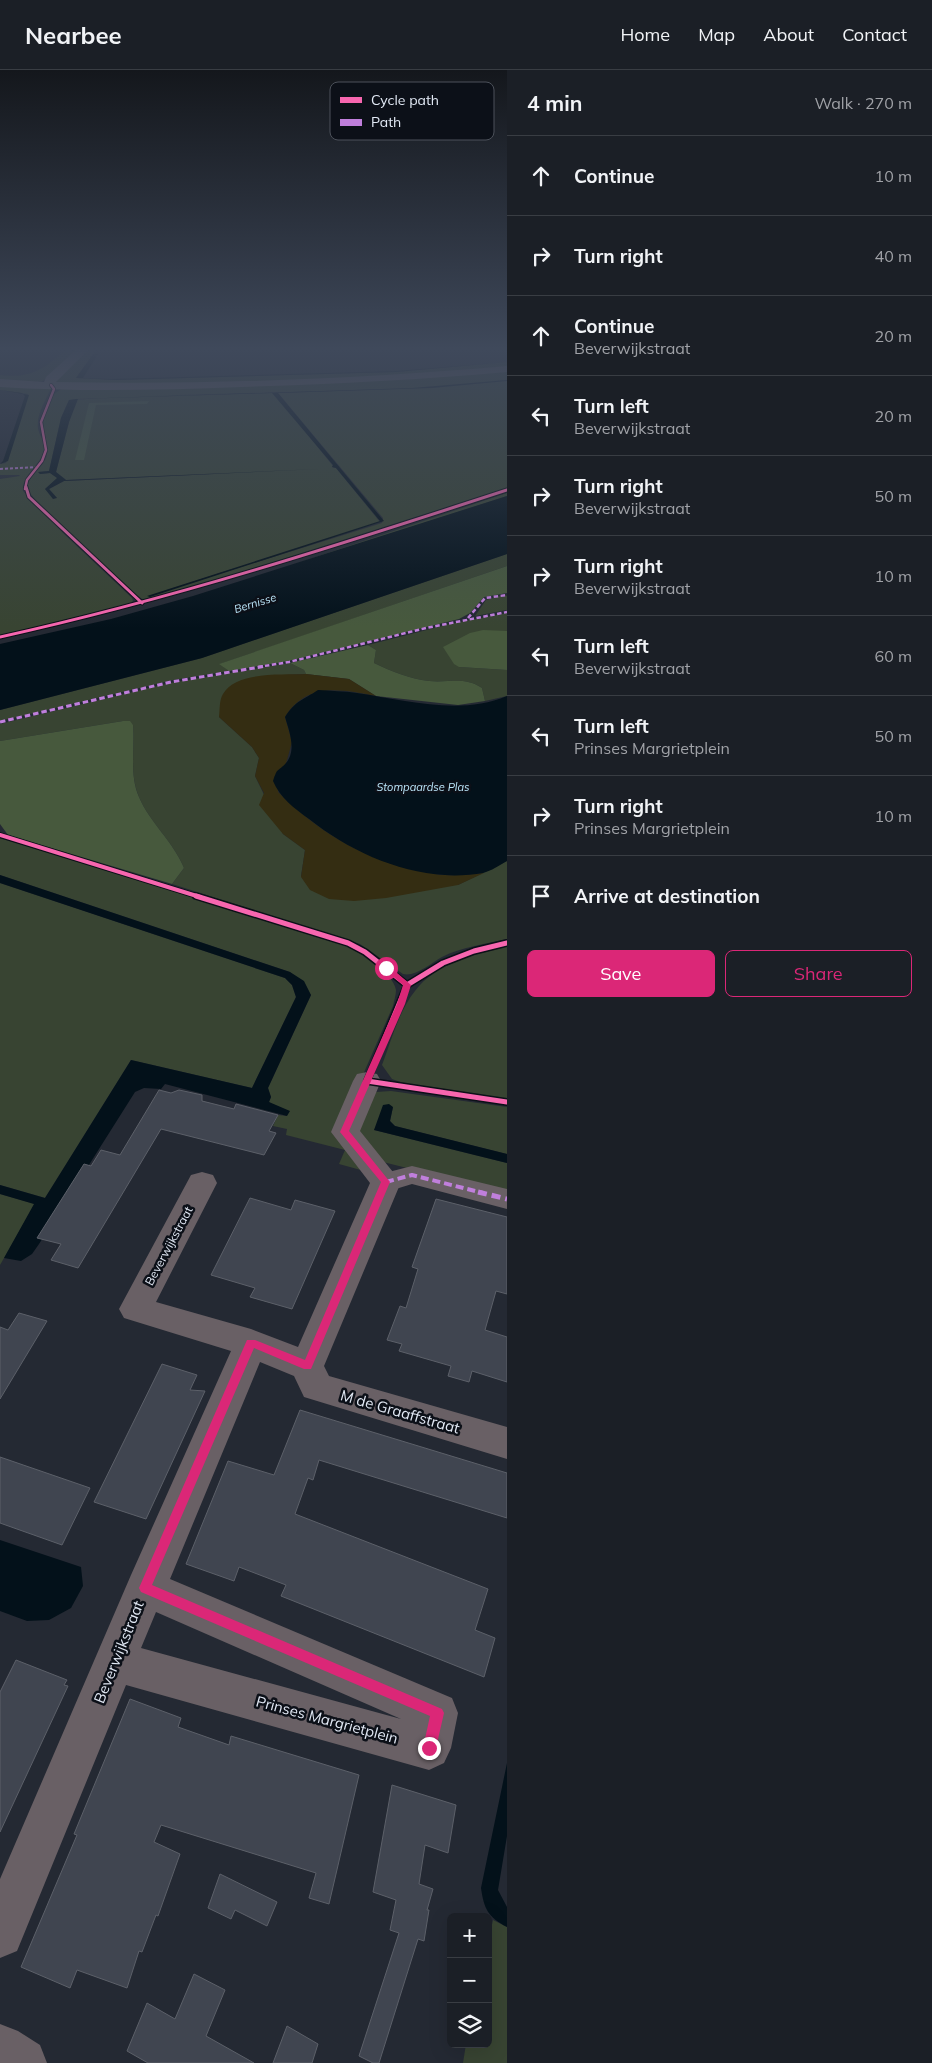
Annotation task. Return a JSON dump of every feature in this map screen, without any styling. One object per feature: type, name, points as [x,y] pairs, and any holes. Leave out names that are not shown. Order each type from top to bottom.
[{"type":"street","points":[[367,1081],[345,1132],[386,1182]]},
{"type":"street","points":[[307,1366],[386,1182],[412,1174],[507,1199]]},
{"type":"street","name":"Beverwijkstraat","points":[[202,1183],[136,1309],[251,1343],[307,1366]]},
{"type":"street","name":"Beverwijkstraat","points":[[0,1934],[116,1662],[145,1588],[251,1343]]},
{"type":"street","name":"M de Graaffstraat","points":[[307,1366],[316,1387],[507,1443]]},
{"type":"street","name":"Prinses Margrietplein","points":[[116,1662],[429,1748],[437,1713],[145,1588]]},
{"type":"street","points":[[0,2049],[22,2063]]},
{"type":"green space","points":[[13,442],[43,442],[44,450],[42,455],[25,480],[23,491],[63,533],[132,598],[133,601],[127,607],[0,636],[0,479],[20,476],[0,475],[0,464],[6,463]]},
{"type":"green space","points":[[47,442],[56,442],[49,471],[39,472],[40,474],[50,473],[58,478],[45,489],[57,498],[49,489],[64,481],[236,473],[66,480],[56,472],[64,442],[314,442],[332,467],[336,468],[380,522],[148,596],[382,523],[383,518],[319,442],[507,442],[507,488],[153,600],[144,600],[136,595],[40,505],[28,491],[29,481],[43,464],[48,448]]},
{"type":"green space","points":[[79,442],[88,442],[84,460],[75,460]]},
{"type":"green space","points":[[507,493],[507,496],[256,577]]},
{"type":"green space","points":[[507,554],[507,566],[220,664],[229,671],[173,680],[0,721],[0,710],[202,658]]},
{"type":"green space","points":[[507,566],[507,593],[484,597],[470,613],[459,619],[288,661],[229,671],[219,664]]},
{"type":"green space","points":[[504,595],[507,596],[507,610],[475,616],[486,600]]},
{"type":"green space","points":[[507,613],[507,631],[459,667],[507,670],[507,696],[485,701],[482,688],[469,682],[429,681],[401,674],[374,663],[376,650],[368,645],[450,624]]},
{"type":"green space","points":[[483,630],[507,631],[507,670],[459,667],[454,664],[443,647],[470,633]]},
{"type":"green space","points":[[368,645],[376,650],[374,663],[422,680],[463,681],[475,684],[482,688],[485,701],[458,705],[376,696],[349,679],[306,674],[304,670],[290,663]]},
{"type":"green space","points":[[290,663],[304,670],[306,674],[263,676],[219,717],[252,747],[259,758],[255,776],[283,834],[305,850],[301,876],[458,885],[507,861],[507,939],[457,951],[442,957],[418,972],[403,974],[360,944],[172,884],[184,868],[174,849],[149,815],[139,797],[133,770],[133,725],[123,721],[0,741],[0,724],[170,683]]},
{"type":"green space","points":[[130,721],[133,725],[133,770],[139,797],[149,815],[174,849],[184,868],[172,884],[8,835],[0,824],[0,741]]},
{"type":"green space","points":[[0,838],[343,944],[382,969],[389,976],[396,990],[393,1006],[338,1132],[368,1172],[339,1164],[345,1150],[286,1135],[287,1129],[273,1126],[278,1115],[287,1116],[269,1102],[271,1097],[268,1088],[311,995],[290,972],[0,875]]},
{"type":"green space","points":[[0,883],[285,978],[292,985],[296,997],[252,1088],[131,1060],[45,1198],[0,1185]]},
{"type":"green space","points":[[507,946],[507,1099],[403,1083],[392,1079],[382,1065],[400,1017],[415,991],[434,973],[457,961]]},
{"type":"green space","points":[[391,1091],[507,1107],[507,1154],[395,1126],[390,1121],[393,1107],[374,1130],[507,1163],[507,1193],[379,1161],[352,1130],[376,1092]]},
{"type":"green space","points":[[0,1194],[35,1204],[0,1265]]},
{"type":"green space","points":[[493,1920],[507,1927],[507,2063],[463,2063],[465,2048],[492,2048]]},
{"type":"sand","points":[[306,674],[349,679],[376,696],[350,691],[325,691],[303,698],[294,706],[285,717],[292,742],[278,792],[326,832],[344,843],[382,860],[440,875],[484,873],[458,885],[386,898],[354,901],[329,899],[310,890],[301,877],[305,850],[283,834],[259,805],[264,793],[255,776],[259,758],[252,747],[219,717],[220,702],[223,694],[238,681],[261,676]]},
{"type":"water","points":[[9,442],[14,442],[8,461],[0,464],[3,461]]},
{"type":"water","points":[[56,442],[64,442],[56,472],[66,480],[319,469],[64,481],[49,489],[57,498],[53,499],[45,489],[57,478],[50,473],[40,474],[38,472],[49,471]]},
{"type":"water","points":[[314,442],[319,442],[384,521],[150,597],[147,596],[380,521],[336,468],[332,467],[333,465]]},
{"type":"water","name":"Bernisse","points":[[507,496],[507,554],[202,658],[0,710],[0,644],[111,619],[193,596]]},
{"type":"water","name":"Stompaardse Plas","points":[[318,690],[352,692],[432,705],[452,706],[489,702],[507,696],[507,861],[486,872],[469,875],[445,875],[408,869],[372,857],[339,840],[288,802],[279,793],[273,781],[277,771],[286,763],[291,752],[290,734],[285,717],[296,704]]},
{"type":"water","points":[[0,875],[290,972],[304,981],[311,995],[268,1088],[271,1097],[269,1102],[290,1111],[287,1116],[165,1084],[161,1089],[144,1088],[135,1092],[39,1244],[32,1254],[21,1261],[4,1258],[34,1204],[0,1194],[0,1185],[45,1198],[131,1060],[252,1088],[296,997],[292,985],[285,978],[0,883]]},
{"type":"water","points":[[389,1104],[393,1107],[390,1121],[395,1126],[507,1154],[507,1163],[374,1130],[383,1105]]},
{"type":"water","points":[[0,1540],[81,1567],[83,1586],[71,1608],[49,1620],[27,1621],[0,1611]]},
{"type":"water","points":[[507,1763],[507,1836],[498,1890],[507,1907],[507,1927],[495,1920],[492,1917],[492,1913],[488,1912],[481,1888]]},
{"type":"building","points":[[159,1090],[171,1093],[179,1090],[202,1095],[202,1101],[234,1109],[236,1104],[278,1115],[269,1131],[276,1133],[264,1155],[161,1129],[78,1268],[51,1260],[61,1244],[37,1238],[84,1164],[91,1166],[101,1150],[120,1155]]},
{"type":"building","points":[[250,1198],[291,1210],[295,1200],[335,1211],[292,1309],[250,1297],[255,1288],[211,1275]]},
{"type":"building","points":[[436,1199],[507,1217],[507,1294],[496,1291],[485,1330],[507,1337],[507,1382],[472,1371],[469,1382],[448,1376],[451,1366],[399,1351],[402,1344],[387,1340],[400,1306],[406,1308],[418,1269],[412,1267]]},
{"type":"building","points":[[19,1313],[47,1321],[0,1399],[0,1327],[8,1330]]},
{"type":"building","points":[[162,1364],[197,1375],[190,1390],[205,1391],[146,1519],[94,1502]]},
{"type":"building","points":[[300,1410],[507,1473],[507,1518],[319,1460],[313,1480],[308,1478],[295,1514],[488,1589],[475,1630],[495,1638],[484,1677],[281,1596],[286,1585],[239,1567],[234,1581],[186,1564],[228,1461],[274,1475]]},
{"type":"building","points":[[0,1457],[90,1488],[62,1545],[0,1523]]},
{"type":"building","points":[[16,1660],[67,1680],[64,1685],[68,1686],[0,1832],[0,1692]]},
{"type":"building","points":[[130,1699],[181,1718],[178,1727],[229,1745],[231,1736],[359,1775],[329,1904],[309,1898],[316,1873],[161,1825],[154,1842],[180,1854],[158,1916],[156,1915],[142,1952],[139,1951],[127,1988],[77,1970],[70,1988],[21,1967],[77,1835],[74,1834]]},
{"type":"building","points":[[392,1785],[456,1805],[448,1853],[425,1845],[419,1884],[433,1889],[427,1910],[429,1910],[424,1941],[418,1939],[379,2063],[373,2063],[359,2056],[399,1933],[390,1930],[396,1900],[373,1892]]},
{"type":"building","points":[[220,1874],[277,1902],[267,1926],[235,1910],[231,1919],[208,1908]]},
{"type":"building","points":[[194,1974],[225,1990],[206,2036],[254,2063],[148,2063],[127,2051],[147,2003],[175,2019]]},
{"type":"building","points":[[287,2026],[318,2044],[312,2063],[273,2063]]},
{"type":"marked path","points":[[0,469],[37,467]]},
{"type":"marked path","points":[[468,618],[485,598],[507,595]]},
{"type":"marked path","points":[[0,722],[171,682],[289,662],[426,628],[507,612]]},
{"type":"marked path","points":[[386,1182],[412,1175],[507,1199]]},
{"type":"cycle path","points":[[45,442],[46,450],[42,461],[27,480],[25,490],[29,497],[142,603]]},
{"type":"cycle path","points":[[0,637],[128,607],[255,571],[507,490]]},
{"type":"cycle path","points":[[0,835],[348,943],[365,952],[407,985],[367,1081],[507,1102]]},
{"type":"cycle path","points":[[407,985],[443,963],[474,951],[507,943]]},
{"type":"route","points":[[386,968],[407,985],[401,1004],[345,1132],[386,1182],[307,1366],[251,1343],[145,1588],[437,1713],[429,1748]]}]
